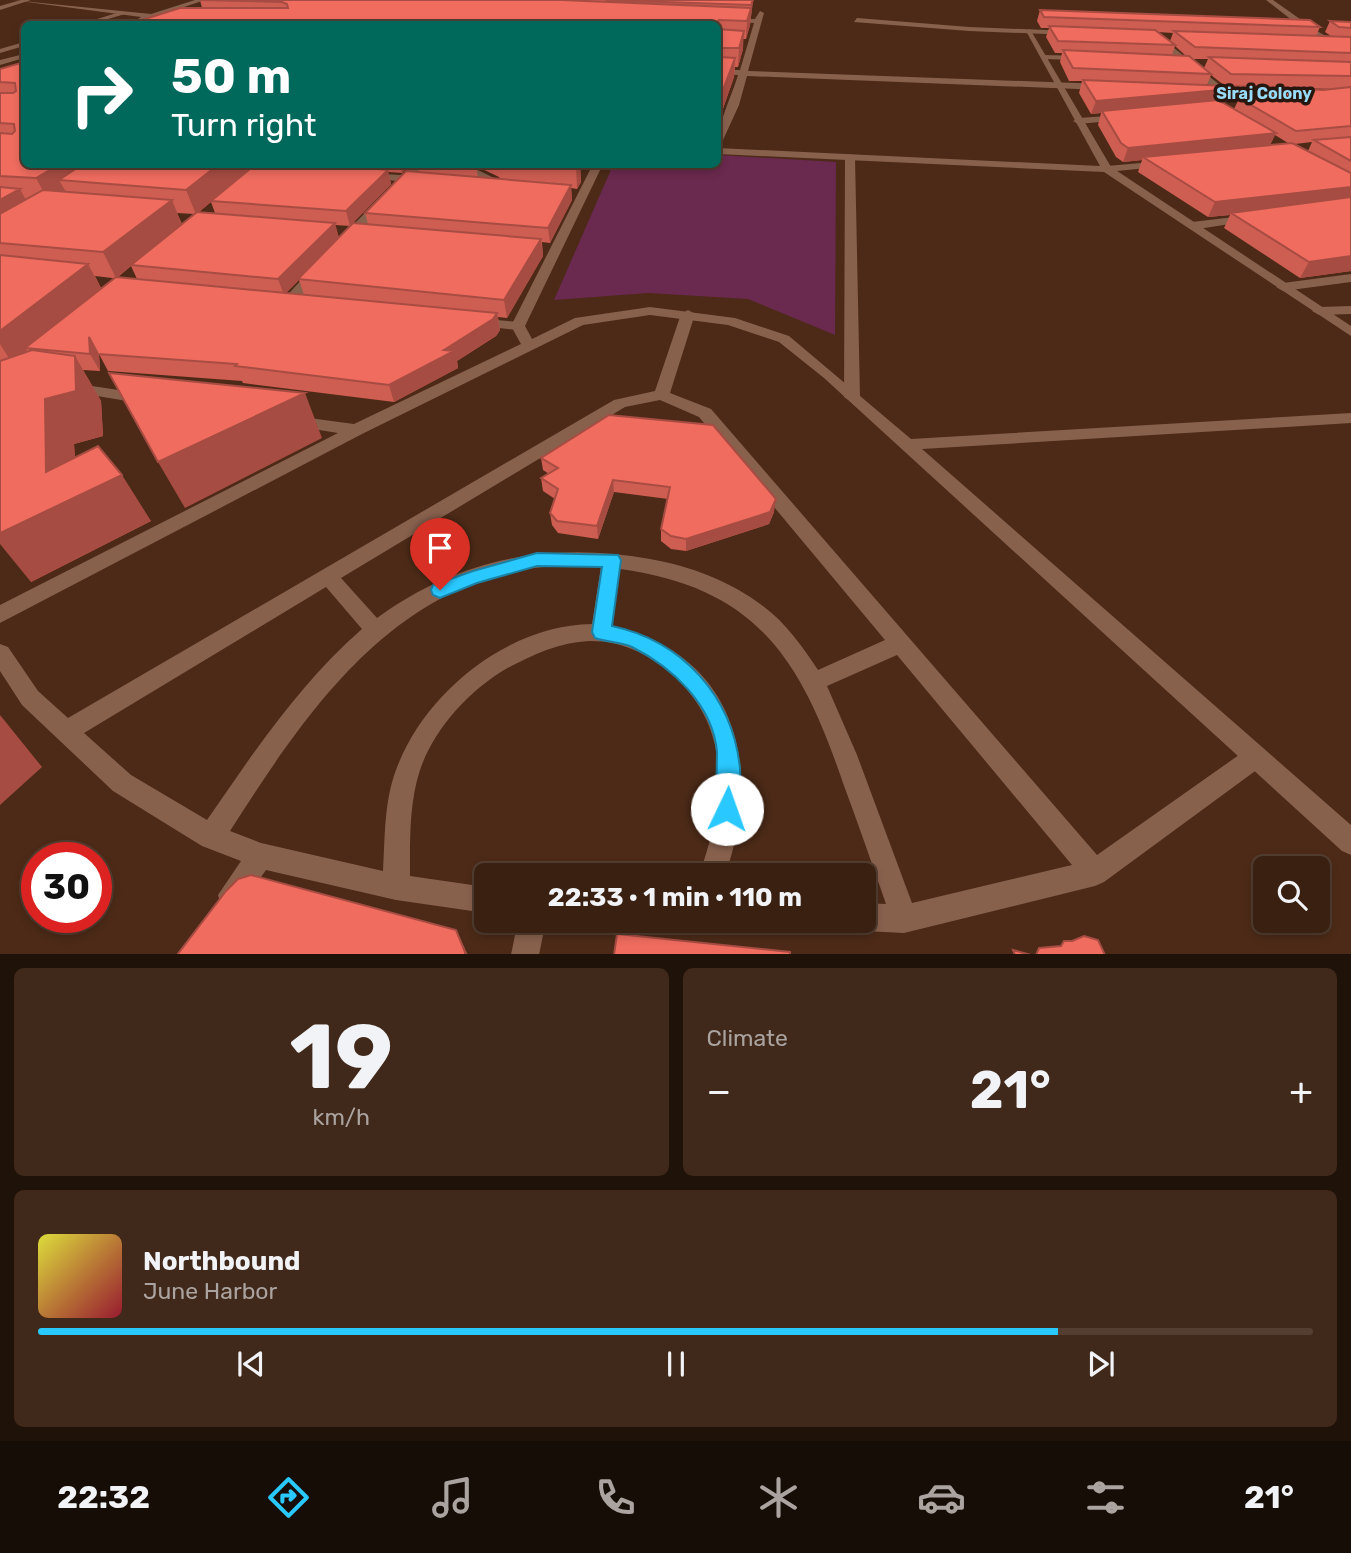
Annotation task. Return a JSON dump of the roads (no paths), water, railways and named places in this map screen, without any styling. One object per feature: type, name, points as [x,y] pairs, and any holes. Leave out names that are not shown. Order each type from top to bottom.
[{"type":"street","points":[[0,8],[22,0],[123,13],[155,20],[202,0]]},
{"type":"street","points":[[147,21],[218,0]]},
{"type":"street","points":[[1269,0],[1351,54]]},
{"type":"street","points":[[95,21],[123,13]]},
{"type":"street","points":[[721,131],[744,73],[759,17],[722,20]]},
{"type":"street","points":[[857,20],[1085,33]]},
{"type":"street","points":[[1030,31],[1107,169],[1351,332]]},
{"type":"street","points":[[1143,33],[1154,37],[1222,92]]},
{"type":"street","points":[[1154,37],[1167,37]]},
{"type":"street","points":[[1318,43],[1351,44]]},
{"type":"street","points":[[741,44],[752,45]]},
{"type":"street","points":[[0,51],[21,45]]},
{"type":"street","points":[[0,63],[21,56]]},
{"type":"street","points":[[1044,57],[1096,59]]},
{"type":"street","points":[[1175,63],[1202,64]]},
{"type":"street","points":[[0,72],[21,65]]},
{"type":"street","points":[[721,72],[1111,87]]},
{"type":"street","points":[[1210,91],[1315,96],[1253,104]]},
{"type":"street","points":[[1078,121],[1133,116]]},
{"type":"street","points":[[721,151],[1107,169],[1172,163]]},
{"type":"street","points":[[850,157],[852,397]]},
{"type":"street","points":[[246,182],[264,168]]},
{"type":"street","points":[[283,168],[291,169]]},
{"type":"street","points":[[339,239],[351,234],[416,168]]},
{"type":"street","points":[[466,168],[517,189],[472,185]]},
{"type":"street","points":[[518,326],[549,250],[577,195],[595,168]]},
{"type":"street","points":[[355,174],[432,181]]},
{"type":"street","points":[[1192,226],[1258,217]]},
{"type":"street","points":[[351,234],[364,235]]},
{"type":"street","points":[[287,304],[323,264]]},
{"type":"street","points":[[1283,287],[1351,278]]},
{"type":"street","points":[[1319,311],[1351,310]]},
{"type":"street","points":[[0,615],[356,430],[580,321],[650,311],[730,321],[784,339],[1351,842]]},
{"type":"street","points":[[662,396],[688,314]]},
{"type":"street","points":[[464,321],[518,326]]},
{"type":"street","points":[[518,326],[529,346]]},
{"type":"street","points":[[59,386],[167,402]]},
{"type":"street","points":[[66,731],[620,403],[662,396],[705,413],[1095,873]]},
{"type":"street","points":[[275,418],[356,430]]},
{"type":"street","points":[[905,446],[1351,418]]},
{"type":"street","points":[[211,836],[280,734],[325,678],[375,630],[408,607],[440,590],[537,559],[612,560],[692,575],[760,614],[787,642],[814,682],[843,749],[904,919]]},
{"type":"street","points":[[601,632],[612,560]]},
{"type":"street","points":[[327,575],[375,630]]},
{"type":"street","points":[[396,887],[400,809],[407,772],[423,736],[460,690],[499,663],[529,648],[564,636],[601,632],[634,639],[667,659],[695,682],[712,708],[727,743],[730,789],[722,850],[717,863]]},
{"type":"street","points":[[814,682],[901,643]]},
{"type":"street","points":[[0,653],[30,698],[122,783],[211,836],[261,856],[396,887],[474,898]]},
{"type":"street","points":[[876,918],[904,919],[1095,873],[1254,758]]},
{"type":"street","points":[[219,911],[261,856]]},
{"type":"street","points":[[525,954],[529,933]]},
{"type":"district","name":"Siraj Colony","points":[[1264,93]]}]
